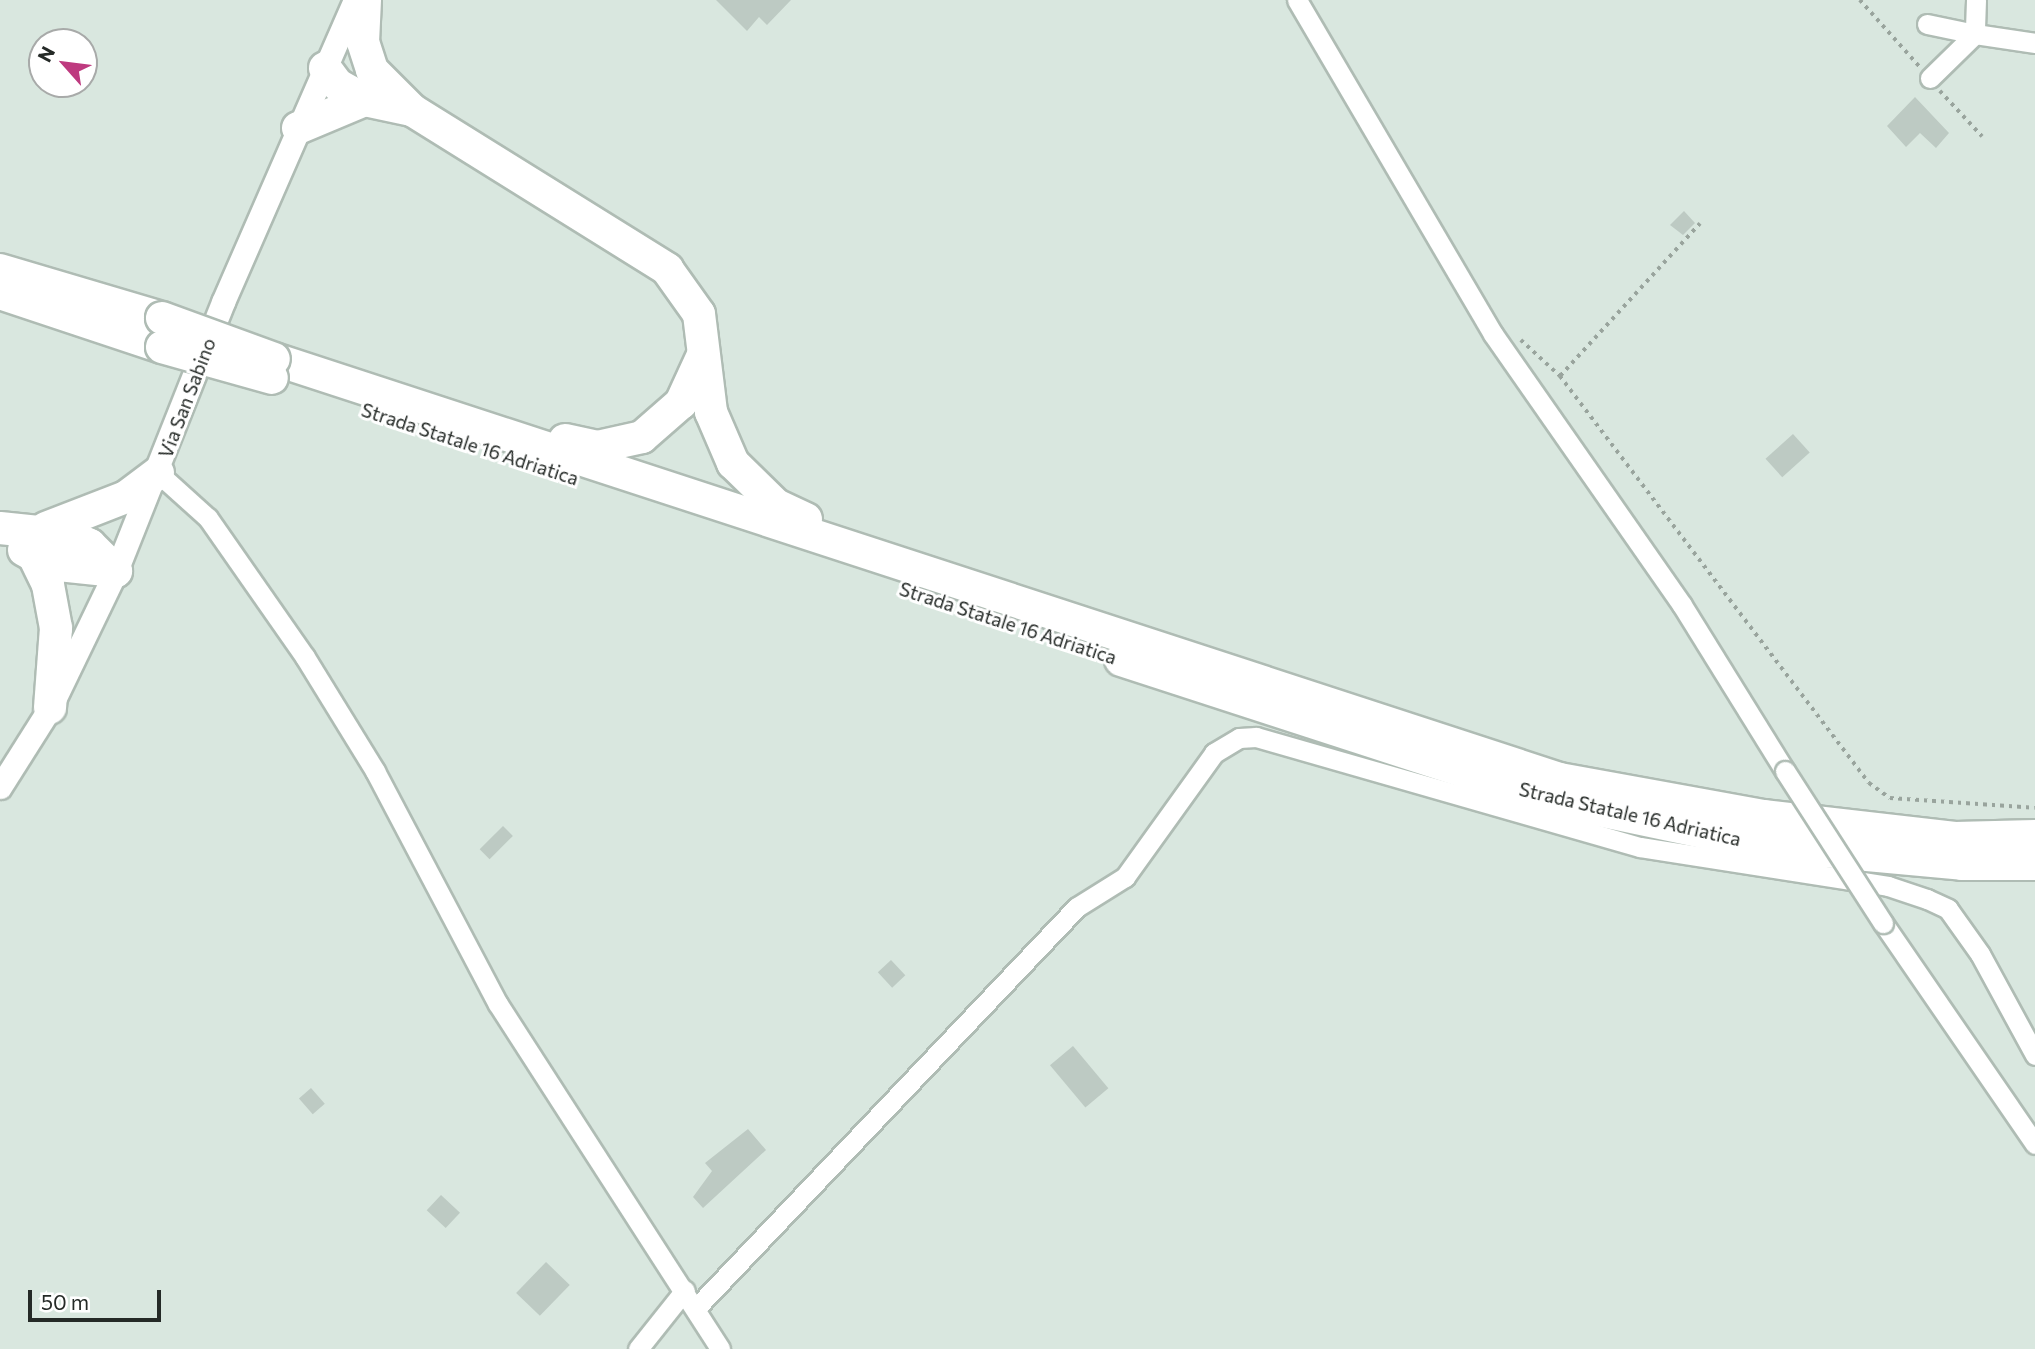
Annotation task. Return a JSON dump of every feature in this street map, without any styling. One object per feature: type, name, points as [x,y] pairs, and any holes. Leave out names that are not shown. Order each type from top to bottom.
[{"type":"highway","points":[[365,0],[363,42],[368,85]]},
{"type":"highway","points":[[325,68],[338,85],[368,85],[667,269],[699,314],[703,355],[720,439],[733,463],[776,505],[1039,596],[1097,631]]},
{"type":"highway","points":[[298,128],[368,85]]},
{"type":"highway","name":"Strada Statale 16 Adriatica","points":[[0,270],[162,332]]},
{"type":"highway","name":"Strada Statale 16 Adriatica","points":[[0,293],[162,332],[281,368],[1560,779],[1763,816],[1955,838],[2035,836]]},
{"type":"highway","points":[[0,310],[95,341],[162,332]]},
{"type":"highway","points":[[281,368],[348,368],[597,447],[642,437],[664,422],[681,403],[703,355]]},
{"type":"highway","name":"Strada Statale 16 Adriatica","points":[[281,368],[1555,801],[1769,846],[1962,864],[2035,864]]},
{"type":"highway","points":[[40,542],[126,497],[158,473]]},
{"type":"highway","points":[[0,530],[40,542],[90,545],[116,571]]},
{"type":"highway","points":[[40,542],[56,628],[50,708]]},
{"type":"street","name":"Via San Sabino","points":[[0,787],[50,708],[116,571],[298,128],[355,0]]},
{"type":"street","points":[[1297,0],[1493,334],[1682,605],[1883,923],[2035,1144]]},
{"type":"street","points":[[1930,78],[1975,34],[1976,0]]},
{"type":"street","points":[[1927,24],[2035,43]]},
{"type":"street","points":[[158,473],[208,518],[306,657],[375,771],[498,1004],[685,1290],[720,1349]]},
{"type":"street","points":[[696,1308],[1069,916],[1125,877],[1214,753],[1239,738],[1256,737],[1640,847],[1888,886],[1927,899],[1948,909],[1980,954],[2035,1055]]},
{"type":"street","points":[[638,1349],[685,1290]]},
{"type":"path","points":[[1860,0],[1982,136]]},
{"type":"path","points":[[1560,376],[1700,223]]},
{"type":"path","points":[[1493,334],[1515,335],[1560,376],[1870,783],[1890,798],[2035,808]]},
{"type":"building","points":[[716,0],[791,0],[767,25],[759,17],[747,31]]},
{"type":"building","points":[[1915,97],[1949,133],[1936,148],[1920,133],[1906,147],[1887,126]]},
{"type":"building","points":[[1684,211],[1695,223],[1683,235],[1670,225]]},
{"type":"building","points":[[1793,434],[1810,453],[1782,477],[1766,459]]},
{"type":"building","points":[[503,826],[513,836],[490,859],[480,849]]},
{"type":"building","points":[[891,960],[905,975],[892,988],[878,972]]},
{"type":"building","points":[[1073,1046],[1108,1088],[1085,1107],[1050,1065]]},
{"type":"building","points":[[311,1088],[325,1104],[313,1114],[299,1098]]},
{"type":"building","points":[[748,1129],[766,1150],[703,1208],[693,1197],[712,1171],[705,1163]]},
{"type":"building","points":[[441,1195],[460,1213],[446,1228],[427,1210]]},
{"type":"building","points":[[546,1262],[570,1285],[540,1316],[516,1293]]}]
